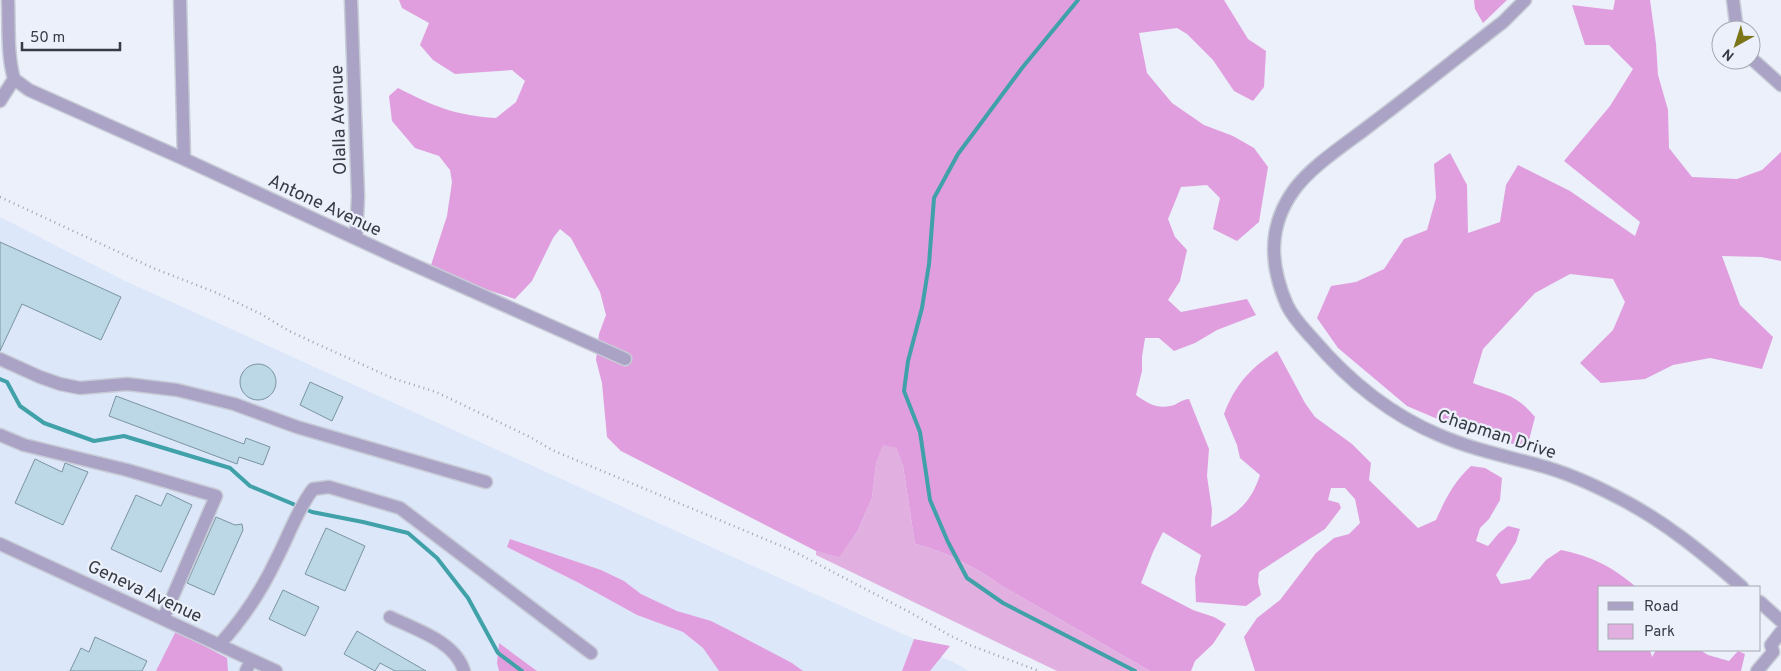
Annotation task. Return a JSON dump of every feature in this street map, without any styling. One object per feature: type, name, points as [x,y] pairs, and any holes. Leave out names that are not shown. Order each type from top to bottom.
[{"type":"street","points":[[0,101],[14,79],[9,62],[8,0]]},
{"type":"street","points":[[180,0],[184,159]]},
{"type":"street","name":"Olalla Avenue","points":[[351,0],[358,196],[356,238]]},
{"type":"street","name":"Chapman Drive","points":[[1525,0],[1503,22],[1324,161],[1294,189],[1284,206],[1276,226],[1273,256],[1282,293],[1297,321],[1328,357],[1360,387],[1402,416],[1458,443],[1541,466],[1578,479],[1616,496],[1676,533],[1741,586]]},
{"type":"street","points":[[1733,0],[1736,20]]},
{"type":"street","points":[[1761,67],[1781,84]]},
{"type":"street","name":"Antone Avenue","points":[[14,79],[29,90],[625,359]]},
{"type":"street","points":[[0,359],[40,377],[80,388],[127,384],[177,390],[234,404],[297,427],[486,482]]},
{"type":"street","points":[[0,435],[24,445],[128,470],[216,496],[163,619]]},
{"type":"street","points":[[219,645],[238,624],[259,593],[296,520],[303,502],[313,490],[329,487],[400,508],[591,654]]},
{"type":"street","name":"Geneva Avenue","points":[[0,544],[219,645],[249,665],[276,671]]},
{"type":"street","points":[[1761,603],[1781,621]]},
{"type":"street","points":[[390,617],[445,644],[454,652],[464,671]]},
{"type":"street","points":[[1757,671],[1773,652],[1771,645],[1781,632]]},
{"type":"path","points":[[0,197],[153,268],[218,293],[290,331],[392,378],[436,392],[530,436],[552,450],[791,550],[951,636],[972,646],[1039,671]]},
{"type":"shaded area","points":[[399,0],[1224,0],[1248,39],[1266,51],[1264,87],[1253,101],[1234,91],[1213,60],[1187,34],[1177,28],[1139,33],[1147,73],[1172,103],[1204,125],[1233,136],[1254,148],[1268,167],[1259,222],[1237,241],[1213,229],[1220,198],[1207,185],[1181,187],[1168,219],[1175,237],[1187,250],[1180,281],[1168,300],[1181,312],[1247,299],[1256,315],[1217,330],[1195,343],[1174,351],[1159,338],[1145,338],[1142,371],[1136,395],[1148,403],[1160,407],[1173,405],[1189,399],[1209,449],[1207,476],[1212,510],[1211,527],[1242,507],[1252,493],[1260,475],[1240,458],[1237,445],[1224,414],[1234,393],[1245,377],[1277,351],[1305,403],[1315,417],[1352,444],[1371,463],[1369,480],[1418,528],[1436,520],[1450,491],[1471,466],[1485,468],[1502,478],[1500,500],[1489,519],[1480,528],[1476,541],[1488,546],[1508,526],[1520,529],[1516,542],[1496,575],[1501,584],[1530,579],[1546,560],[1561,550],[1592,559],[1610,568],[1635,586],[1598,586],[1598,651],[1650,651],[1652,657],[1655,651],[1702,651],[1708,655],[1729,661],[1738,651],[1745,654],[1741,671],[1255,671],[1244,637],[1257,618],[1280,600],[1316,553],[1334,538],[1349,534],[1360,523],[1355,499],[1345,488],[1331,488],[1328,500],[1339,503],[1341,508],[1325,529],[1259,572],[1258,582],[1261,595],[1246,606],[1196,602],[1195,578],[1201,555],[1163,532],[1141,583],[1193,610],[1214,617],[1226,624],[1213,644],[1195,661],[1191,671],[1150,671],[972,567],[938,551],[915,544],[903,466],[896,448],[883,445],[876,464],[872,498],[857,532],[839,557],[816,551],[621,451],[607,437],[602,383],[596,360],[599,334],[606,315],[600,292],[571,238],[560,229],[553,238],[532,281],[515,299],[470,284],[431,265],[447,216],[452,182],[450,170],[439,156],[415,148],[392,121],[389,96],[398,88],[445,109],[468,115],[496,118],[516,102],[525,81],[512,70],[455,74],[433,60],[420,45],[429,23],[402,8]]},
{"type":"shaded area","points":[[1474,0],[1507,0],[1483,23],[1475,9]]},
{"type":"shaded area","points":[[1615,0],[1650,0],[1658,75],[1668,110],[1669,148],[1692,177],[1737,179],[1762,170],[1781,152],[1781,261],[1761,257],[1722,256],[1740,305],[1773,337],[1762,369],[1710,358],[1673,365],[1645,379],[1601,383],[1580,363],[1613,330],[1625,302],[1613,279],[1570,274],[1535,293],[1483,349],[1473,383],[1514,398],[1535,417],[1527,448],[1461,429],[1407,406],[1338,348],[1317,318],[1331,286],[1356,282],[1384,269],[1404,239],[1427,230],[1436,198],[1434,164],[1450,153],[1467,185],[1468,233],[1500,222],[1506,185],[1518,165],[1570,191],[1635,236],[1640,222],[1564,161],[1610,106],[1633,69],[1609,45],[1585,45],[1572,5],[1613,10]]},
{"type":"shaded area","points":[[0,217],[123,280],[914,639],[902,671],[803,671],[792,663],[729,630],[677,611],[641,594],[624,581],[510,539],[508,547],[637,615],[683,632],[703,648],[719,671],[537,671],[499,643],[497,662],[499,671],[0,671]]},
{"type":"shaded area","points":[[510,539],[601,570],[624,581],[641,594],[677,611],[711,621],[792,663],[803,671],[719,671],[703,648],[683,632],[637,615],[507,547]]},
{"type":"shaded area","points":[[176,631],[227,658],[228,671],[156,671]]},
{"type":"shaded area","points":[[914,639],[950,646],[930,671],[902,671]]},
{"type":"shaded area","points":[[499,643],[537,671],[499,671],[497,663]]},
{"type":"shaded area","points":[[941,657],[951,661],[969,671],[930,671]]},
{"type":"green space","points":[[883,444],[896,448],[903,466],[915,544],[938,551],[972,567],[1150,671],[1057,671],[816,555],[816,551],[839,556],[857,532],[872,498],[876,464]]},
{"type":"building","points":[[0,242],[121,297],[101,340],[22,304],[0,351]]},
{"type":"building","points":[[258,364],[265,365],[271,369],[275,375],[275,389],[271,395],[265,399],[258,400],[251,399],[245,395],[241,389],[240,382],[241,375],[245,369],[251,365]]},
{"type":"building","points":[[310,382],[343,397],[332,421],[300,405]]},
{"type":"building","points":[[116,396],[244,444],[246,438],[270,447],[263,465],[239,457],[237,464],[109,416]]},
{"type":"building","points":[[35,459],[62,472],[65,463],[88,472],[63,525],[15,503]]},
{"type":"building","points":[[167,493],[192,505],[161,572],[111,549],[136,495],[161,506]]},
{"type":"building","points":[[216,517],[235,525],[242,524],[243,530],[214,595],[187,583]]},
{"type":"building","points":[[326,528],[365,546],[345,591],[305,574]]},
{"type":"building","points":[[283,590],[319,607],[305,636],[269,619]]},
{"type":"building","points":[[357,631],[426,671],[395,671],[380,663],[375,671],[344,654]]},
{"type":"building","points":[[95,637],[147,661],[142,671],[70,671],[81,648],[89,652]]},
{"type":"waterway","points":[[1078,0],[1022,68],[958,154],[934,198],[929,264],[922,308],[908,361],[904,391],[920,432],[930,500],[948,542],[967,578],[1003,603],[1135,671]]},
{"type":"waterway","points":[[0,379],[7,382],[20,406],[44,423],[94,441],[124,436],[230,468],[250,486],[312,512],[408,533],[437,558],[468,598],[498,653],[522,671]]}]
